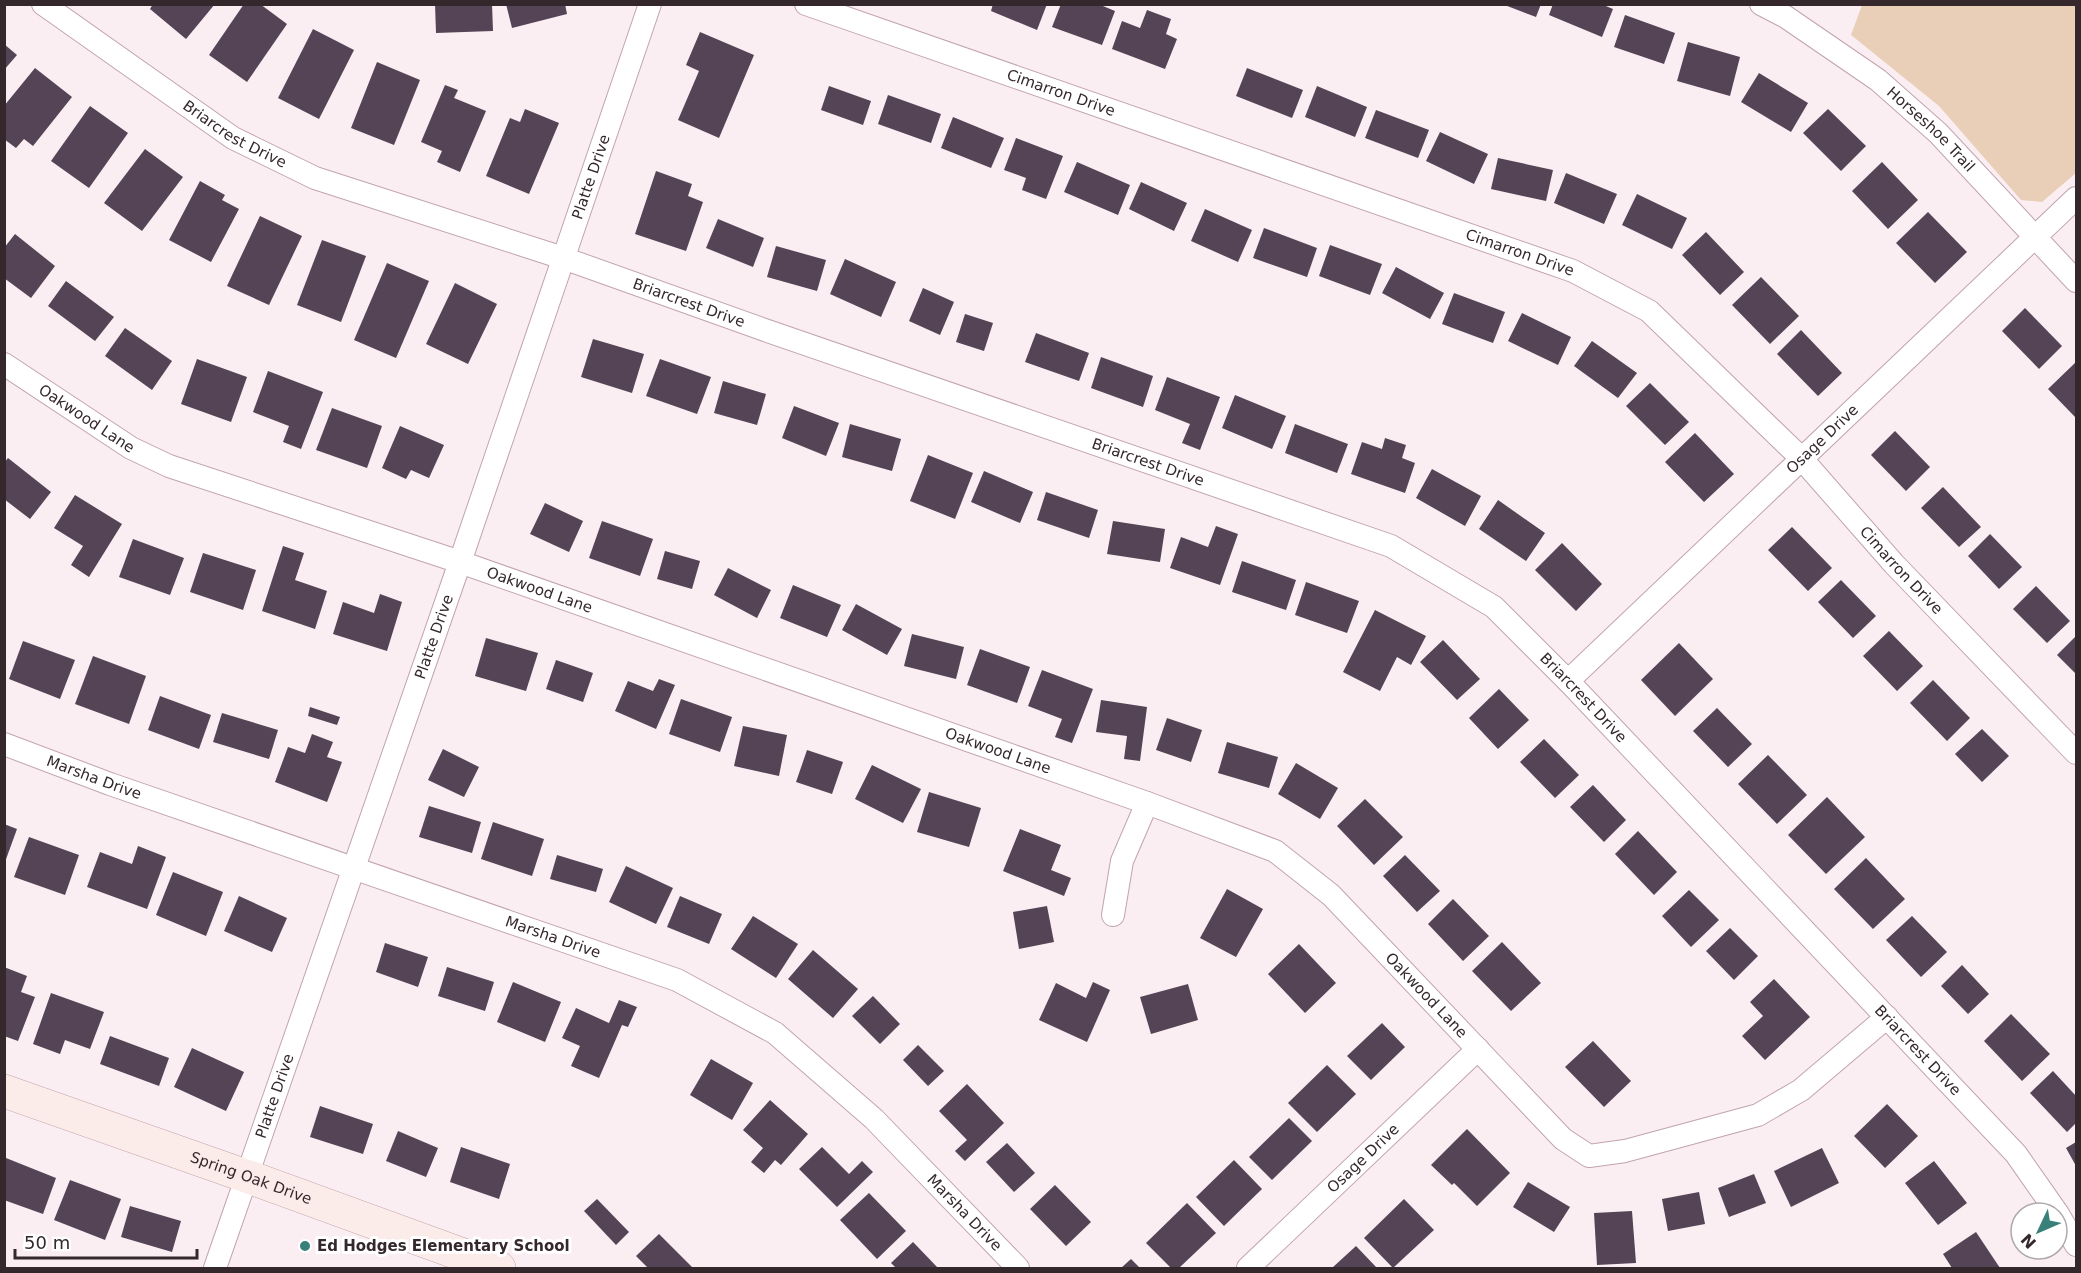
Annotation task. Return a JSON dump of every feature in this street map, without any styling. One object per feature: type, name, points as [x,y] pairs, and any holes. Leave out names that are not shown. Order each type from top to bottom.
[{"type":"street","name":"Briarcrest Drive","points":[[43,4],[233,138],[315,178],[562,258],[1391,546],[1494,607],[1568,681],[2016,1154],[2058,1214],[2076,1245]]},
{"type":"street","name":"Platte Drive","points":[[215,1269],[650,4]]},
{"type":"street","name":"Cimarron Drive","points":[[806,4],[1573,271],[1649,310],[1801,458],[1894,564],[2076,753]]},
{"type":"street","name":"Horseshoe Trail","points":[[1761,4],[1786,17],[1878,80],[1938,133],[2076,281]]},
{"type":"street","name":"Osage Drive","points":[[1568,681],[2076,198]]},
{"type":"street","name":"Oakwood Lane","points":[[4,364],[131,448],[169,466],[460,562],[1147,803],[1275,851],[1331,895],[1563,1139],[1589,1156],[1625,1151],[1758,1115],[1801,1090],[1887,1017]]},
{"type":"street","name":"Marsha Drive","points":[[4,744],[110,784],[677,980],[775,1033],[874,1119],[1018,1269]]},
{"type":"street","points":[[1113,915],[1122,861],[1147,803]]},
{"type":"street","name":"Osage Drive","points":[[1248,1269],[1478,1049]]},
{"type":"street","name":"Spring Oak Drive","points":[[4,1092],[246,1176],[499,1269]]},
{"type":"shaded area","points":[[1862,5],[2076,5],[2076,173],[2042,202],[2021,200],[1939,106],[1851,35]]},
{"type":"building","points":[[153,4],[215,4],[186,39],[150,9]]},
{"type":"building","points":[[244,4],[260,4],[287,24],[247,82],[209,55]]},
{"type":"building","points":[[435,4],[492,4],[493,31],[436,33]]},
{"type":"building","points":[[506,4],[565,4],[567,14],[512,28]]},
{"type":"building","points":[[993,4],[1047,4],[1037,30],[991,11]]},
{"type":"building","points":[[1061,4],[1098,4],[1115,11],[1102,45],[1052,27]]},
{"type":"building","points":[[1502,4],[1541,4],[1536,17]]},
{"type":"building","points":[[1553,4],[1601,4],[1613,9],[1602,37],[1549,15]]},
{"type":"building","points":[[1147,10],[1171,19],[1166,34],[1177,39],[1165,69],[1112,49],[1122,21],[1140,28]]},
{"type":"building","points":[[1625,15],[1675,33],[1664,64],[1614,47]]},
{"type":"building","points":[[313,29],[354,50],[319,119],[278,98]]},
{"type":"building","points":[[700,32],[754,55],[719,138],[678,120],[699,71],[686,65]]},
{"type":"building","points":[[1688,42],[1740,57],[1730,96],[1677,81]]},
{"type":"building","points":[[4,44],[17,55],[4,70]]},
{"type":"building","points":[[377,62],[420,80],[394,145],[351,128]]},
{"type":"building","points":[[35,68],[72,97],[33,146],[24,139],[16,148],[4,139],[4,106]]},
{"type":"building","points":[[1247,68],[1303,90],[1292,118],[1236,96]]},
{"type":"building","points":[[1759,73],[1808,103],[1791,132],[1741,102]]},
{"type":"building","points":[[445,85],[458,90],[454,98],[486,111],[460,172],[437,162],[442,151],[421,142]]},
{"type":"building","points":[[829,86],[871,101],[863,125],[821,110]]},
{"type":"building","points":[[1317,86],[1367,107],[1355,137],[1305,117]]},
{"type":"building","points":[[888,95],[941,114],[931,143],[878,124]]},
{"type":"building","points":[[90,106],[128,133],[89,188],[51,161]]},
{"type":"building","points":[[525,109],[559,123],[529,194],[486,176],[510,118],[520,122]]},
{"type":"building","points":[[1828,109],[1866,146],[1841,171],[1803,133]]},
{"type":"building","points":[[1376,110],[1429,130],[1418,158],[1365,138]]},
{"type":"building","points":[[953,117],[1004,138],[991,168],[941,148]]},
{"type":"building","points":[[1440,132],[1488,154],[1474,184],[1426,161]]},
{"type":"building","points":[[1016,138],[1063,156],[1046,199],[1022,190],[1026,178],[1004,170]]},
{"type":"building","points":[[145,149],[183,177],[142,231],[104,203]]},
{"type":"building","points":[[1498,158],[1553,170],[1546,201],[1491,189]]},
{"type":"building","points":[[1077,162],[1130,185],[1118,215],[1064,192]]},
{"type":"building","points":[[1882,162],[1918,200],[1888,229],[1852,191]]},
{"type":"building","points":[[656,171],[692,184],[688,196],[703,202],[686,251],[635,234]]},
{"type":"building","points":[[1566,173],[1617,194],[1604,224],[1554,203]]},
{"type":"building","points":[[200,181],[225,195],[222,200],[239,209],[211,262],[169,240]]},
{"type":"building","points":[[1141,182],[1187,203],[1174,231],[1129,209]]},
{"type":"building","points":[[1637,194],[1687,218],[1672,249],[1622,225]]},
{"type":"building","points":[[1205,209],[1252,230],[1238,262],[1191,241]]},
{"type":"building","points":[[1928,212],[1967,252],[1935,283],[1896,243]]},
{"type":"building","points":[[260,216],[302,236],[269,305],[227,286]]},
{"type":"building","points":[[718,219],[764,238],[753,267],[706,248]]},
{"type":"building","points":[[1264,228],[1317,248],[1307,277],[1253,258]]},
{"type":"building","points":[[1706,232],[1744,272],[1720,295],[1682,255]]},
{"type":"building","points":[[15,234],[55,266],[31,298],[4,278],[4,248]]},
{"type":"building","points":[[322,240],[366,256],[341,322],[297,305]]},
{"type":"building","points":[[1330,245],[1382,264],[1370,295],[1319,276]]},
{"type":"building","points":[[776,246],[826,260],[817,291],[767,277]]},
{"type":"building","points":[[845,259],[896,282],[881,317],[830,294]]},
{"type":"building","points":[[387,263],[429,281],[396,358],[354,340]]},
{"type":"building","points":[[1396,267],[1444,293],[1430,319],[1382,293]]},
{"type":"building","points":[[1761,277],[1799,316],[1770,344],[1732,305]]},
{"type":"building","points":[[66,281],[114,317],[95,341],[48,306]]},
{"type":"building","points":[[455,283],[497,304],[468,364],[426,344]]},
{"type":"building","points":[[923,288],[954,302],[940,335],[909,321]]},
{"type":"building","points":[[1454,293],[1505,312],[1493,343],[1442,324]]},
{"type":"building","points":[[2025,308],[2062,346],[2039,369],[2002,331]]},
{"type":"building","points":[[1522,313],[1571,337],[1558,365],[1508,341]]},
{"type":"building","points":[[965,314],[993,323],[984,351],[956,342]]},
{"type":"building","points":[[125,328],[172,361],[152,390],[105,356]]},
{"type":"building","points":[[1801,330],[1842,373],[1818,396],[1777,354]]},
{"type":"building","points":[[1036,333],[1089,353],[1079,381],[1025,362]]},
{"type":"building","points":[[593,339],[644,354],[632,393],[581,377]]},
{"type":"building","points":[[1592,341],[1637,373],[1618,398],[1574,366]]},
{"type":"building","points":[[1101,357],[1153,376],[1143,407],[1091,388]]},
{"type":"building","points":[[197,359],[247,377],[231,422],[181,404]]},
{"type":"building","points":[[660,359],[711,377],[697,414],[646,396]]},
{"type":"building","points":[[2076,362],[2076,418],[2048,389]]},
{"type":"building","points":[[268,371],[323,392],[301,449],[283,442],[289,426],[253,412]]},
{"type":"building","points":[[1167,377],[1220,397],[1200,450],[1182,443],[1190,424],[1155,410]]},
{"type":"building","points":[[723,381],[766,394],[757,425],[714,413]]},
{"type":"building","points":[[1650,383],[1689,422],[1665,445],[1626,406]]},
{"type":"building","points":[[1235,395],[1286,416],[1272,449],[1222,428]]},
{"type":"building","points":[[794,406],[839,423],[826,456],[782,438]]},
{"type":"building","points":[[332,408],[382,426],[367,468],[316,450]]},
{"type":"building","points":[[850,424],[901,439],[892,471],[842,457]]},
{"type":"building","points":[[1295,424],[1348,444],[1337,473],[1285,453]]},
{"type":"building","points":[[400,426],[444,445],[429,478],[411,470],[406,479],[382,468]]},
{"type":"building","points":[[1895,431],[1930,467],[1906,491],[1871,455]]},
{"type":"building","points":[[1695,433],[1734,474],[1704,502],[1665,462]]},
{"type":"building","points":[[1385,438],[1406,445],[1402,458],[1415,463],[1405,493],[1351,474],[1362,442],[1382,449]]},
{"type":"building","points":[[928,455],[973,473],[955,519],[910,501]]},
{"type":"building","points":[[8,458],[51,492],[30,519],[4,499],[4,463]]},
{"type":"building","points":[[1432,469],[1481,496],[1465,526],[1416,498]]},
{"type":"building","points":[[984,471],[1033,492],[1020,523],[971,502]]},
{"type":"building","points":[[1943,487],[1981,527],[1959,547],[1921,508]]},
{"type":"building","points":[[1046,492],[1098,510],[1089,538],[1037,520]]},
{"type":"building","points":[[75,495],[122,524],[89,577],[71,565],[83,546],[54,528]]},
{"type":"building","points":[[1498,500],[1545,533],[1526,561],[1479,529]]},
{"type":"building","points":[[545,503],[583,521],[569,552],[530,534]]},
{"type":"building","points":[[602,521],[653,539],[640,576],[589,558]]},
{"type":"building","points":[[1113,521],[1165,529],[1160,562],[1107,554]]},
{"type":"building","points":[[1216,526],[1238,534],[1220,585],[1170,568],[1181,537],[1208,547]]},
{"type":"building","points":[[1792,527],[1832,568],[1808,591],[1768,550]]},
{"type":"building","points":[[1990,534],[2022,567],[1999,589],[1968,556]]},
{"type":"building","points":[[133,539],[184,558],[170,595],[119,577]]},
{"type":"building","points":[[1562,543],[1602,584],[1576,611],[1535,570]]},
{"type":"building","points":[[283,546],[304,553],[295,580],[327,591],[315,629],[262,611]]},
{"type":"building","points":[[665,551],[700,561],[692,589],[657,579]]},
{"type":"building","points":[[203,553],[256,570],[243,610],[190,592]]},
{"type":"building","points":[[1242,561],[1296,580],[1286,610],[1232,592]]},
{"type":"building","points":[[728,568],[771,590],[757,618],[714,595]]},
{"type":"building","points":[[1841,580],[1876,616],[1853,638],[1818,602]]},
{"type":"building","points":[[1306,582],[1359,601],[1347,633],[1295,615]]},
{"type":"building","points":[[793,585],[841,605],[827,637],[780,618]]},
{"type":"building","points":[[2036,586],[2070,621],[2047,643],[2013,609]]},
{"type":"building","points":[[380,594],[402,602],[387,651],[333,634],[343,602],[374,613]]},
{"type":"building","points":[[856,604],[902,629],[887,655],[842,630]]},
{"type":"building","points":[[1375,610],[1426,636],[1411,665],[1397,657],[1380,691],[1343,672]]},
{"type":"building","points":[[1889,631],[1923,666],[1897,691],[1863,656]]},
{"type":"building","points":[[912,634],[964,647],[956,679],[904,666]]},
{"type":"building","points":[[2076,636],[2076,674],[2057,655]]},
{"type":"building","points":[[486,638],[538,653],[526,691],[475,676]]},
{"type":"building","points":[[1443,640],[1480,679],[1457,700],[1420,662]]},
{"type":"building","points":[[23,641],[75,660],[60,699],[9,679]]},
{"type":"building","points":[[1679,643],[1713,679],[1675,716],[1641,680]]},
{"type":"building","points":[[980,649],[1030,667],[1017,703],[967,685]]},
{"type":"building","points":[[93,656],[146,676],[129,724],[75,704]]},
{"type":"building","points":[[556,660],[593,673],[583,702],[546,689]]},
{"type":"building","points":[[1042,670],[1093,689],[1072,743],[1055,737],[1062,719],[1028,706]]},
{"type":"building","points":[[659,679],[675,685],[656,729],[615,711],[628,681],[653,691]]},
{"type":"building","points":[[1933,680],[1970,718],[1947,741],[1910,703]]},
{"type":"building","points":[[1499,689],[1529,720],[1498,749],[1469,718]]},
{"type":"building","points":[[160,696],[211,715],[199,749],[148,730]]},
{"type":"building","points":[[681,699],[732,717],[720,752],[669,734]]},
{"type":"building","points":[[1101,700],[1147,707],[1140,761],[1124,759],[1127,736],[1096,732]]},
{"type":"building","points":[[310,707],[340,717],[337,725],[308,716]]},
{"type":"building","points":[[1717,708],[1752,744],[1728,767],[1693,731]]},
{"type":"building","points":[[222,713],[278,730],[269,759],[213,742]]},
{"type":"building","points":[[1167,718],[1202,730],[1191,762],[1156,750]]},
{"type":"building","points":[[743,726],[787,735],[779,776],[734,766]]},
{"type":"building","points":[[1982,729],[2009,756],[1982,782],[1955,754]]},
{"type":"building","points":[[312,734],[333,742],[327,757],[342,762],[327,802],[275,782],[288,747],[305,753]]},
{"type":"building","points":[[1544,739],[1579,775],[1555,798],[1520,762]]},
{"type":"building","points":[[1227,742],[1278,757],[1269,788],[1218,773]]},
{"type":"building","points":[[443,749],[479,767],[464,797],[428,780]]},
{"type":"building","points":[[807,750],[843,762],[832,794],[796,782]]},
{"type":"building","points":[[1768,755],[1807,795],[1777,824],[1738,784]]},
{"type":"building","points":[[1296,763],[1338,788],[1320,819],[1278,794]]},
{"type":"building","points":[[872,765],[921,789],[903,823],[855,799]]},
{"type":"building","points":[[1593,785],[1626,820],[1604,842],[1570,807]]},
{"type":"building","points":[[929,792],[981,808],[969,847],[917,832]]},
{"type":"building","points":[[1827,797],[1865,837],[1826,874],[1788,835]]},
{"type":"building","points":[[1365,799],[1403,837],[1374,865],[1337,826]]},
{"type":"building","points":[[429,806],[481,822],[472,853],[419,837]]},
{"type":"building","points":[[493,822],[544,839],[532,876],[481,859]]},
{"type":"building","points":[[4,824],[17,829],[5,862],[4,862]]},
{"type":"building","points":[[1020,829],[1061,845],[1051,870],[1071,878],[1064,896],[1003,871]]},
{"type":"building","points":[[1638,831],[1677,872],[1654,895],[1615,854]]},
{"type":"building","points":[[29,837],[79,855],[65,895],[14,877]]},
{"type":"building","points":[[138,846],[166,857],[147,909],[87,887],[100,852],[132,864]]},
{"type":"building","points":[[557,855],[603,869],[596,892],[550,879]]},
{"type":"building","points":[[1405,855],[1440,891],[1417,912],[1383,876]]},
{"type":"building","points":[[1866,858],[1905,899],[1873,929],[1834,889]]},
{"type":"building","points":[[626,866],[673,888],[656,924],[609,902]]},
{"type":"building","points":[[173,872],[223,892],[206,936],[156,915]]},
{"type":"building","points":[[1227,889],[1263,909],[1236,957],[1200,938]]},
{"type":"building","points":[[1689,890],[1719,920],[1691,947],[1662,916]]},
{"type":"building","points":[[239,896],[287,918],[272,952],[224,931]]},
{"type":"building","points":[[680,896],[722,914],[709,944],[667,927]]},
{"type":"building","points":[[1453,899],[1489,936],[1463,961],[1428,924]]},
{"type":"building","points":[[1047,906],[1054,942],[1019,949],[1013,912]]},
{"type":"building","points":[[753,916],[798,944],[776,978],[731,949]]},
{"type":"building","points":[[1912,916],[1947,952],[1921,977],[1886,940]]},
{"type":"building","points":[[1730,928],[1758,956],[1734,980],[1706,951]]},
{"type":"building","points":[[1502,942],[1541,983],[1511,1011],[1472,971]]},
{"type":"building","points":[[385,943],[428,957],[418,987],[376,972]]},
{"type":"building","points":[[1299,944],[1336,983],[1305,1013],[1268,974]]},
{"type":"building","points":[[813,950],[858,989],[833,1018],[788,979]]},
{"type":"building","points":[[1962,965],[1989,994],[1968,1014],[1941,986]]},
{"type":"building","points":[[4,967],[27,976],[21,992],[35,997],[18,1041],[4,1036]]},
{"type":"building","points":[[447,967],[494,982],[485,1011],[438,996]]},
{"type":"building","points":[[1774,979],[1810,1017],[1765,1060],[1742,1036],[1763,1016],[1750,1002]]},
{"type":"building","points":[[513,982],[561,1002],[545,1042],[497,1022]]},
{"type":"building","points":[[1093,982],[1110,990],[1087,1042],[1039,1020],[1056,983],[1086,998]]},
{"type":"building","points":[[1188,984],[1198,1020],[1151,1034],[1140,997]]},
{"type":"building","points":[[51,993],[104,1012],[90,1049],[65,1040],[60,1054],[33,1044]]},
{"type":"building","points":[[873,996],[900,1024],[880,1044],[852,1016]]},
{"type":"building","points":[[619,1000],[637,1007],[628,1027],[622,1025],[599,1078],[571,1066],[580,1046],[562,1038],[576,1008],[609,1023]]},
{"type":"building","points":[[2011,1014],[2050,1054],[2022,1081],[1984,1041]]},
{"type":"building","points":[[1382,1023],[1405,1047],[1371,1080],[1347,1056]]},
{"type":"building","points":[[110,1036],[169,1058],[159,1086],[100,1064]]},
{"type":"building","points":[[1593,1041],[1631,1081],[1604,1107],[1565,1067]]},
{"type":"building","points":[[918,1045],[944,1071],[928,1086],[903,1060]]},
{"type":"building","points":[[192,1048],[244,1072],[226,1111],[174,1087]]},
{"type":"building","points":[[711,1059],[753,1083],[732,1120],[690,1095]]},
{"type":"building","points":[[1327,1065],[1356,1094],[1317,1132],[1288,1103]]},
{"type":"building","points":[[2053,1071],[2076,1096],[2076,1123],[2067,1132],[2030,1093]]},
{"type":"building","points":[[967,1084],[1004,1123],[965,1161],[955,1151],[967,1140],[939,1111]]},
{"type":"building","points":[[770,1100],[808,1134],[781,1165],[775,1160],[764,1173],[751,1162],[763,1148],[743,1130]]},
{"type":"building","points":[[1887,1104],[1918,1136],[1885,1168],[1854,1136]]},
{"type":"building","points":[[320,1106],[373,1124],[363,1154],[310,1137]]},
{"type":"building","points":[[1289,1118],[1312,1141],[1272,1180],[1249,1157]]},
{"type":"building","points":[[1467,1129],[1510,1173],[1477,1206],[1454,1183],[1452,1185],[1431,1165]]},
{"type":"building","points":[[398,1131],[438,1148],[426,1177],[386,1161]]},
{"type":"building","points":[[2076,1142],[2076,1166],[2066,1148]]},
{"type":"building","points":[[1007,1143],[1035,1173],[1014,1192],[986,1162]]},
{"type":"building","points":[[461,1147],[510,1164],[499,1199],[450,1182]]},
{"type":"building","points":[[822,1147],[849,1174],[862,1161],[873,1172],[837,1207],[799,1169]]},
{"type":"building","points":[[1822,1148],[1839,1183],[1791,1207],[1774,1171]]},
{"type":"building","points":[[6,1158],[56,1178],[43,1214],[4,1200]]},
{"type":"building","points":[[1234,1160],[1262,1189],[1224,1226],[1196,1197]]},
{"type":"building","points":[[1934,1161],[1967,1203],[1938,1225],[1905,1183]]},
{"type":"building","points":[[1754,1174],[1766,1203],[1729,1217],[1718,1188]]},
{"type":"building","points":[[70,1180],[121,1199],[105,1240],[54,1220]]},
{"type":"building","points":[[1528,1182],[1570,1207],[1554,1232],[1513,1207]]},
{"type":"building","points":[[1055,1185],[1091,1222],[1066,1246],[1030,1209]]},
{"type":"building","points":[[1699,1192],[1705,1224],[1668,1231],[1662,1199]]},
{"type":"building","points":[[869,1193],[906,1231],[877,1259],[840,1220]]},
{"type":"building","points":[[597,1199],[629,1232],[616,1245],[584,1211]]},
{"type":"building","points":[[1404,1199],[1434,1230],[1393,1268],[1364,1238]]},
{"type":"building","points":[[1187,1203],[1216,1233],[1179,1268],[1171,1268],[1146,1243]]},
{"type":"building","points":[[130,1206],[181,1221],[172,1252],[121,1237]]},
{"type":"building","points":[[1632,1211],[1636,1263],[1597,1265],[1594,1213]]},
{"type":"building","points":[[1976,1232],[2000,1268],[1952,1268],[1943,1254]]},
{"type":"building","points":[[659,1234],[693,1268],[648,1268],[636,1256]]},
{"type":"building","points":[[913,1242],[938,1268],[896,1268],[891,1263]]},
{"type":"building","points":[[1356,1246],[1377,1268],[1332,1268]]},
{"type":"building","points":[[1131,1259],[1140,1268],[1121,1268]]},
{"type":"place","name":"Ed Hodges Elementary School","points":[[305,1246]]}]
